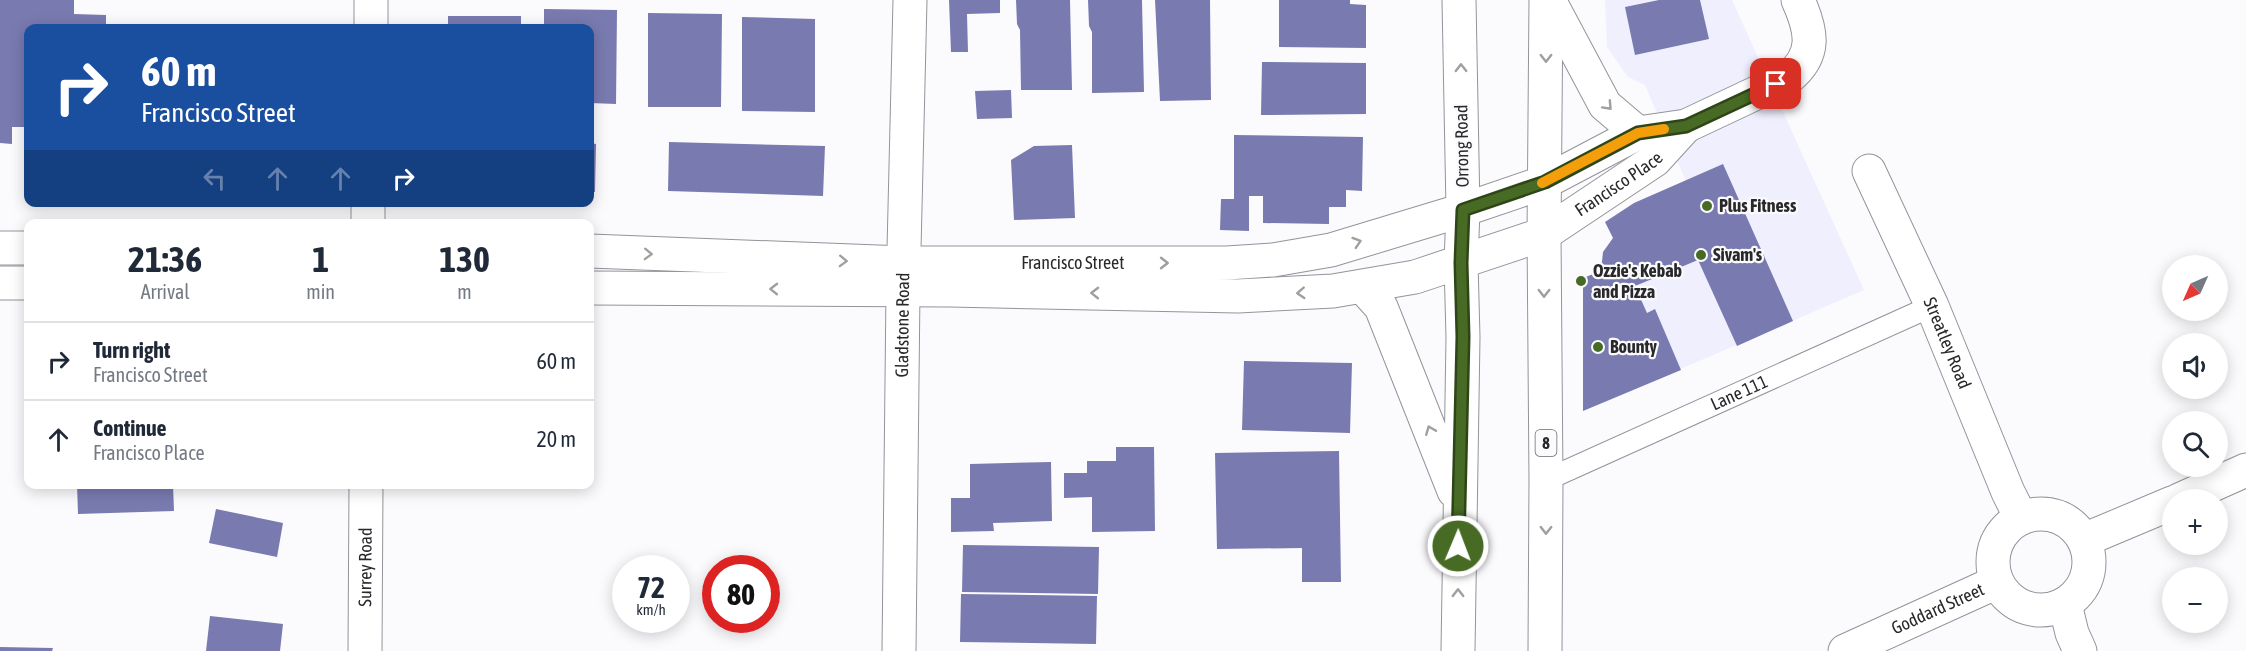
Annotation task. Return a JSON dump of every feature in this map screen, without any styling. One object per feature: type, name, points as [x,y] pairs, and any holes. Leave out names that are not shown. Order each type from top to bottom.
[{"type":"main road","points":[[371,0],[371,24]]},
{"type":"main road","name":"Gladstone Road","points":[[899,651],[903,277],[910,0]]},
{"type":"main road","name":"Orrong Road","points":[[1458,651],[1463,337],[1459,0]]},
{"type":"main road","points":[[1548,0],[1605,105],[1638,133]]},
{"type":"main road","name":"8","points":[[1545,651],[1544,234],[1548,0]]},
{"type":"main road","name":"Francisco Place","points":[[1545,182],[1638,133],[1686,126],[1788,78],[1799,70],[1807,56],[1809,38],[1807,21],[1797,0]]},
{"type":"main road","name":"Francisco Place","points":[[1544,234],[1655,160],[1686,126]]},
{"type":"main road","name":"Streatley Road","points":[[1869,171],[1932,306],[2008,492],[2021,518]]},
{"type":"main road","name":"Francisco Street","points":[[594,288],[903,277],[1273,260],[1331,250],[1463,210],[1545,182]]},
{"type":"main road","name":"Francisco Street","points":[[594,251],[903,277],[1238,296],[1333,291],[1414,278],[1544,234]]},
{"type":"main road","points":[[0,248],[24,248]]},
{"type":"main road","points":[[0,283],[24,283]]},
{"type":"main road","points":[[1363,287],[1381,307],[1459,504]]},
{"type":"main road","points":[[2204,489],[2246,470]]},
{"type":"main road","name":"Surrey Road","points":[[365,651],[366,489]]},
{"type":"main road","points":[[2084,540],[2162,507]]},
{"type":"main road","points":[[2039,513],[2053,515],[2076,528],[2084,540],[2089,554],[2089,568],[2085,582],[2076,595],[2065,604],[2049,609],[2032,609],[2017,603],[2004,593],[1997,582],[1993,563],[1995,548],[2002,534],[2012,523],[2021,518],[2039,513]]},
{"type":"main road","name":"Goddard Street","points":[[1845,651],[1997,582]]},
{"type":"main road","points":[[2065,604],[2072,633],[2080,651]]},
{"type":"lane","name":"Lane 111","points":[[1546,480],[1932,306]]},
{"type":"shaded area","points":[[1605,0],[1732,0],[1864,290],[1599,404],[1603,252],[1613,238],[1693,198],[1645,85],[1628,77],[1607,47]]},
{"type":"building","points":[[0,0],[74,0],[74,14],[106,15],[106,24],[24,24],[24,127],[12,127],[12,144],[0,143]]},
{"type":"building","points":[[949,0],[1000,0],[1000,13],[967,14],[968,52],[951,52]]},
{"type":"building","points":[[1016,0],[1070,0],[1072,90],[1021,90],[1020,30],[1017,24]]},
{"type":"building","points":[[1088,0],[1142,0],[1144,92],[1092,93],[1092,32],[1089,26]]},
{"type":"building","points":[[1155,0],[1210,0],[1211,100],[1160,101]]},
{"type":"building","points":[[1279,0],[1350,0],[1350,4],[1366,5],[1366,48],[1279,47]]},
{"type":"building","points":[[1659,0],[1700,0],[1709,39],[1635,55],[1625,7]]},
{"type":"building","points":[[544,9],[617,10],[616,104],[594,103],[594,24],[544,24]]},
{"type":"building","points":[[648,13],[722,14],[721,107],[648,107]]},
{"type":"building","points":[[448,16],[521,16],[521,24],[448,24]]},
{"type":"building","points":[[742,17],[815,19],[815,112],[742,111]]},
{"type":"building","points":[[1262,62],[1366,63],[1366,114],[1261,115]]},
{"type":"building","points":[[1011,90],[1012,118],[977,119],[975,91]]},
{"type":"building","points":[[1234,135],[1363,137],[1362,191],[1346,190],[1346,207],[1329,207],[1329,224],[1263,223],[1263,196],[1249,196],[1249,231],[1220,230],[1221,199],[1234,199]]},
{"type":"building","points":[[669,142],[825,146],[823,196],[668,191]]},
{"type":"building","points":[[594,144],[596,144],[594,192]]},
{"type":"building","points":[[1072,145],[1075,218],[1014,220],[1011,160],[1034,146]]},
{"type":"building","points":[[1723,164],[1793,321],[1737,346],[1698,260],[1635,286],[1647,313],[1655,309],[1681,370],[1583,411],[1583,278],[1601,271],[1603,252],[1613,238],[1605,222],[1634,203]]},
{"type":"building","points":[[1244,361],[1352,363],[1350,433],[1242,430]]},
{"type":"building","points":[[1116,447],[1154,447],[1155,531],[1092,532],[1092,497],[1064,498],[1064,473],[1087,473],[1087,461],[1116,461]]},
{"type":"building","points":[[1339,451],[1341,582],[1302,582],[1302,548],[1217,549],[1215,453]]},
{"type":"building","points":[[1051,462],[1052,521],[993,523],[994,531],[951,532],[951,498],[970,498],[970,464]]},
{"type":"building","points":[[77,489],[173,489],[174,511],[78,514]]},
{"type":"building","points":[[216,509],[283,523],[277,557],[209,543]]},
{"type":"building","points":[[963,545],[1099,547],[1098,594],[962,592]]},
{"type":"building","points":[[961,594],[1097,596],[1096,644],[960,642]]},
{"type":"building","points":[[210,616],[283,624],[280,651],[206,651]]},
{"type":"building","points":[[0,647],[53,648],[52,651],[0,651]]},
{"type":"slow traffic","points":[[1542,183],[1638,133],[1664,129]]},
{"type":"place","name":"Plus Fitness","points":[[1707,206]]},
{"type":"place","name":"Sivam's","points":[[1701,255]]},
{"type":"place","name":"Ozzie's Kebab and Pizza","points":[[1581,281]]},
{"type":"place","name":"Bounty","points":[[1598,347]]},
{"type":"route","points":[[1458,546],[1463,337],[1461,263],[1463,210],[1545,182],[1638,133],[1686,126],[1776,84]]}]
